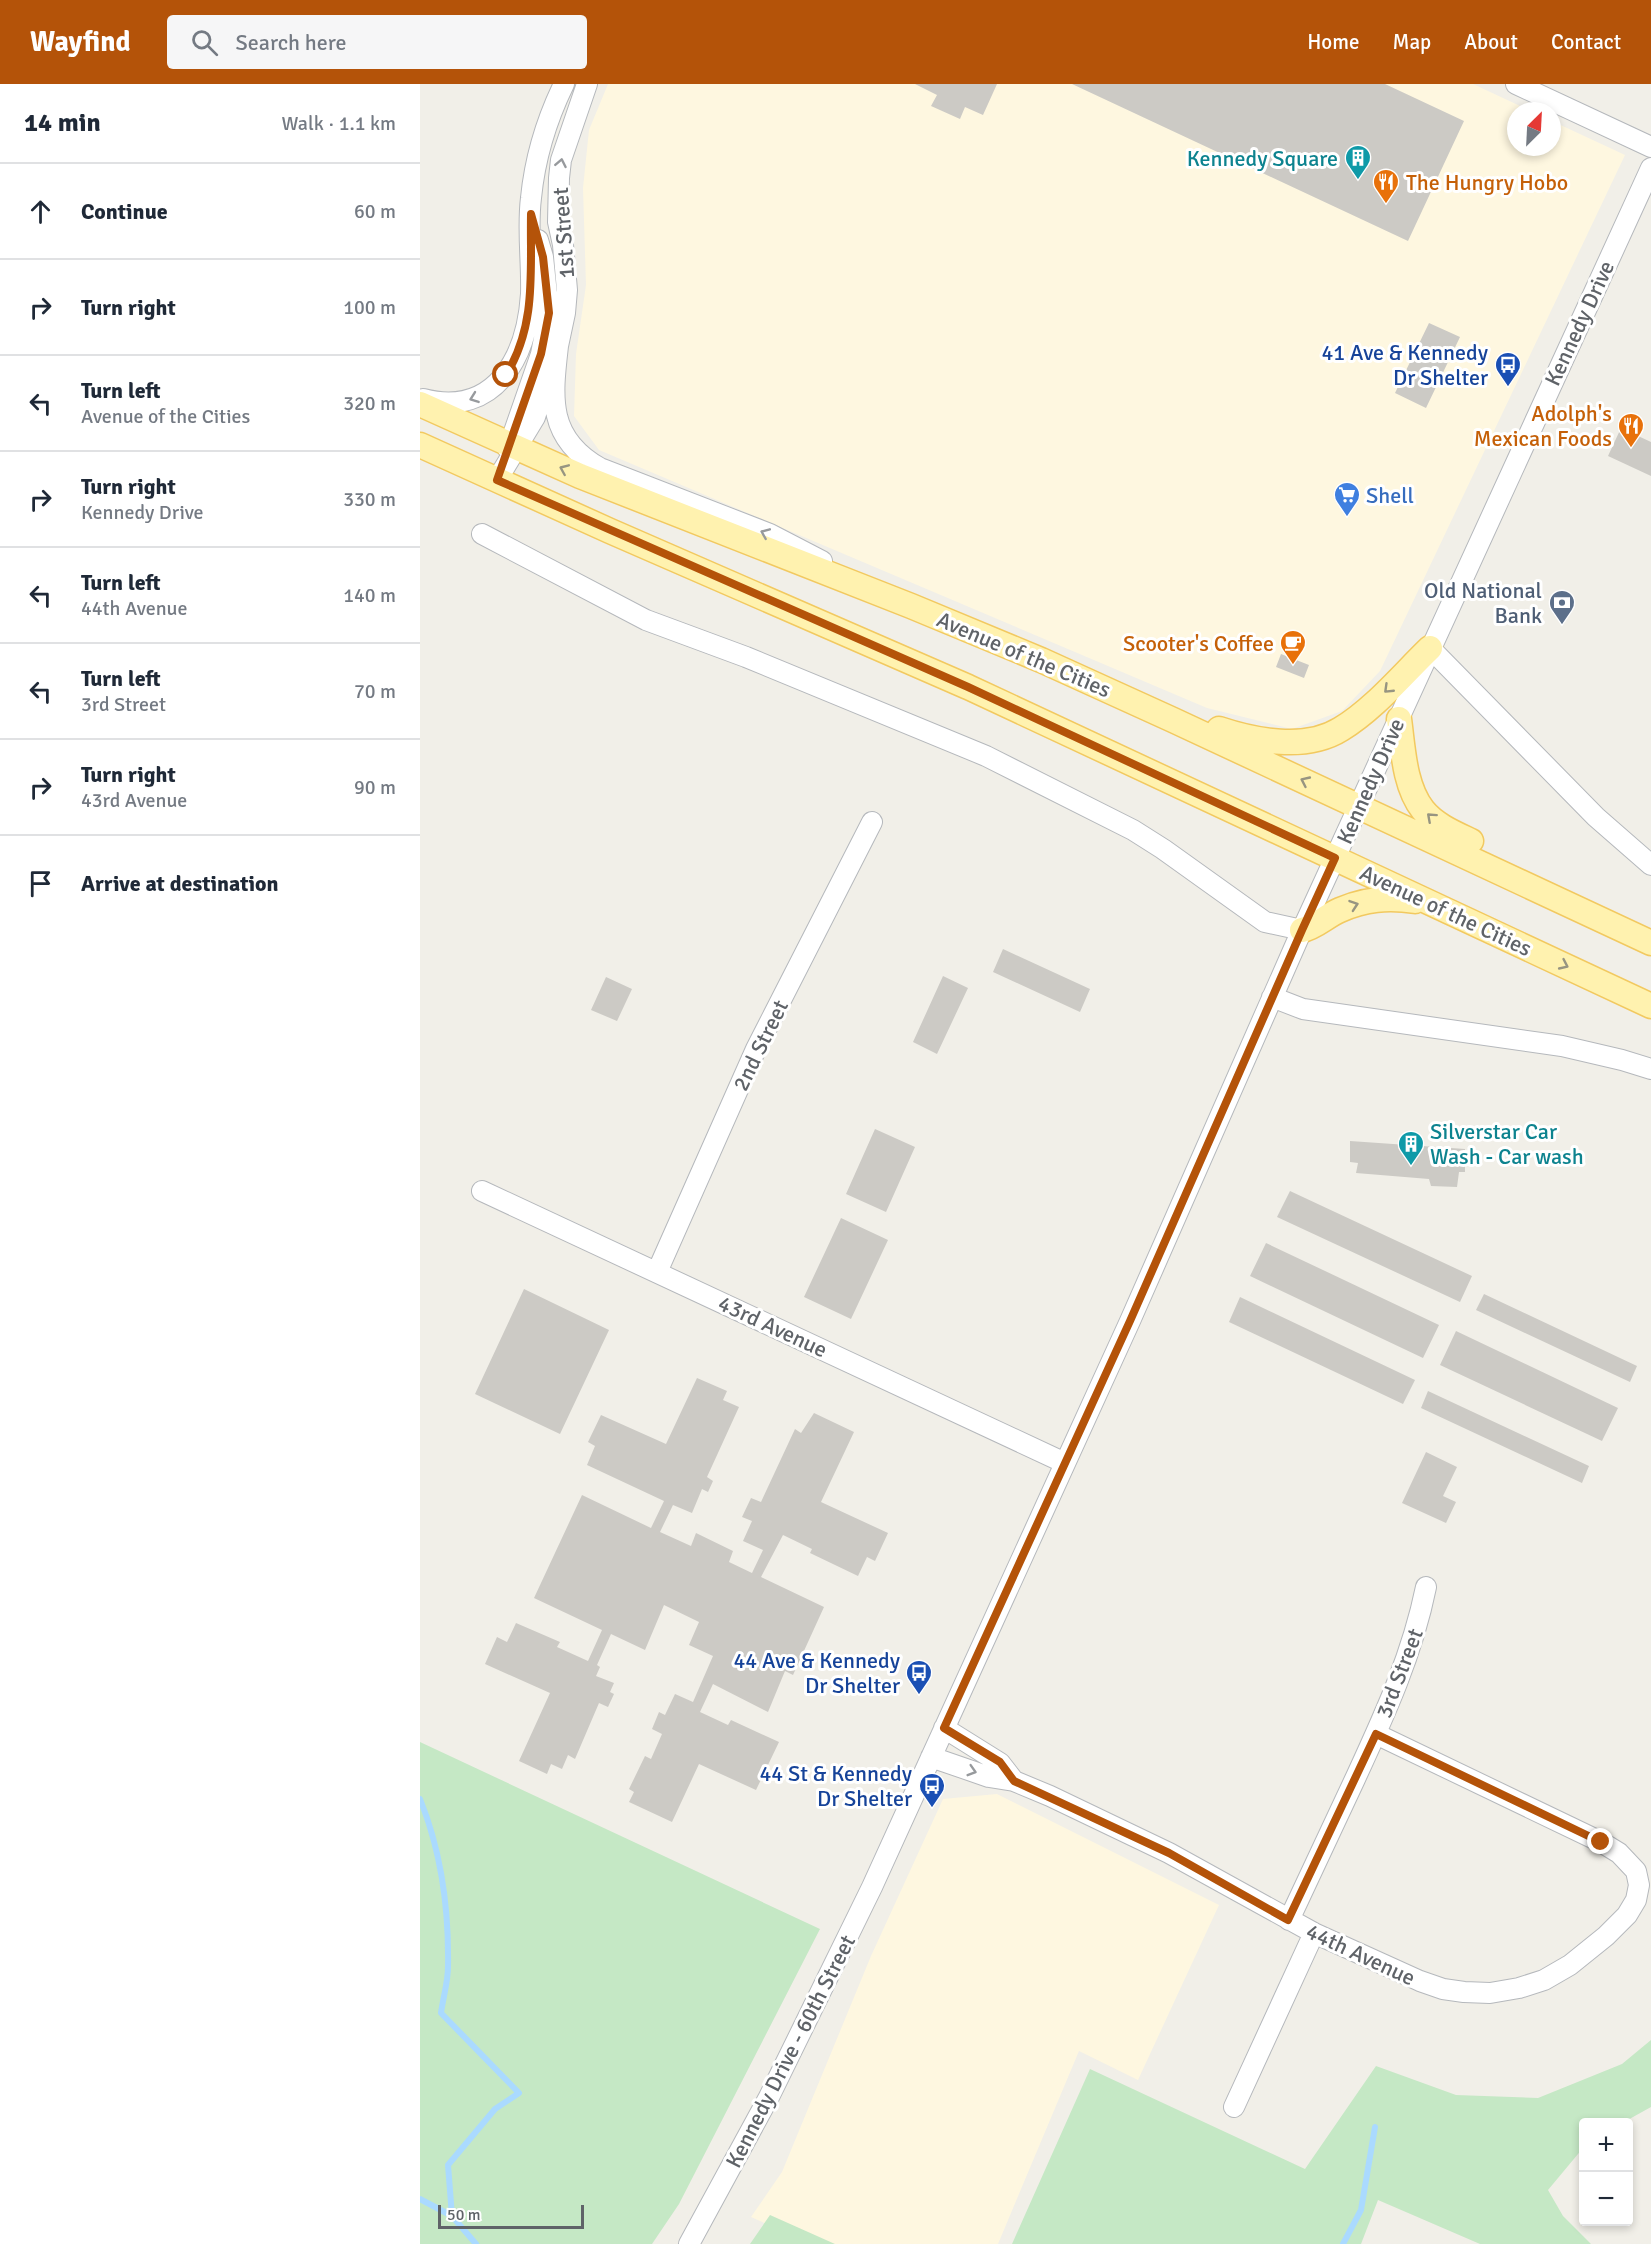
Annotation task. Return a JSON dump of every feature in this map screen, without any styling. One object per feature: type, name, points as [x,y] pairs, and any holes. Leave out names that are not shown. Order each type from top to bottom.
[{"type":"main road","name":"Avenue of the Cities","points":[[420,404],[513,447],[647,503],[911,606],[1140,705],[1651,943]]},
{"type":"main road","name":"Avenue of the Cities","points":[[420,445],[968,687],[1651,1006]]},
{"type":"main road","points":[[1140,705],[1223,731],[1269,741],[1291,743],[1340,730],[1368,708],[1430,648]]},
{"type":"main road","points":[[1399,719],[1407,772],[1424,811],[1435,822],[1651,928]]},
{"type":"main road","points":[[1302,930],[1310,928],[1339,910],[1372,899],[1401,899],[1434,905]]},
{"type":"street","name":"1st Street","points":[[420,398],[440,403],[459,403],[474,399],[495,386],[513,362],[528,319],[531,292],[531,199],[542,135],[564,84]]},
{"type":"street","name":"1st Street","points":[[513,447],[535,417],[558,346],[565,313],[567,290],[564,245],[558,222],[559,178],[561,160],[587,84]]},
{"type":"street","points":[[1516,84],[1651,147]]},
{"type":"street","name":"Kennedy Drive","points":[[886,1856],[1065,1463],[1358,806],[1651,168]]},
{"type":"street","points":[[497,480],[513,447],[541,354],[549,313],[543,257],[531,214]]},
{"type":"street","points":[[558,346],[553,402],[557,417],[569,442],[587,461],[770,534],[911,606]]},
{"type":"street","points":[[482,534],[646,620],[746,657],[986,756],[1132,830],[1163,849],[1265,922],[1302,930]]},
{"type":"street","points":[[1430,648],[1579,801],[1621,841],[1651,865]]},
{"type":"street","name":"2nd Street","points":[[657,1272],[756,1049],[872,822]]},
{"type":"street","points":[[1272,998],[1303,1009],[1562,1046],[1622,1060],[1651,1070]]},
{"type":"street","name":"43rd Avenue","points":[[482,1191],[1065,1463]]},
{"type":"street","name":"3rd Street","points":[[1288,1920],[1376,1734],[1406,1664],[1426,1587]]},
{"type":"street","name":"44th Avenue","points":[[944,1728],[1000,1762],[1014,1781]]},
{"type":"street","name":"44th Avenue","points":[[931,1757],[989,1777],[1014,1781],[1169,1853],[1314,1933],[1435,1987],[1464,1992],[1490,1993],[1519,1988],[1544,1980],[1570,1965],[1606,1936],[1627,1915],[1636,1900],[1639,1885],[1636,1871],[1618,1853],[1590,1837],[1376,1734]]},
{"type":"street","name":"Kennedy Drive - 60th Street","points":[[689,2244],[769,2097],[886,1856]]},
{"type":"street","points":[[1234,2107],[1314,1933]]},
{"type":"shaded area","points":[[608,84],[1473,84],[1512,102],[1507,102],[1507,156],[1561,156],[1561,125],[1625,155],[1380,671],[1342,711],[1292,729],[1207,708],[599,450],[574,416],[576,354],[586,285],[583,188],[589,130]]},
{"type":"shaded area","points":[[997,1794],[1219,1905],[1138,2080],[1079,2051],[998,2244],[811,2244],[751,2217],[782,2172],[871,1956],[943,1799]]},
{"type":"green space","points":[[420,1742],[820,1929],[679,2204],[652,2244],[420,2244]]},
{"type":"green space","points":[[1651,2040],[1651,2107],[1631,2118],[1579,2118],[1579,2153],[1548,2190],[1563,2216],[1591,2244],[1480,2244],[1378,2200],[1361,2244],[1012,2244],[1090,2069],[1305,2169],[1376,2066],[1456,2095],[1538,2098],[1622,2064]]},
{"type":"green space","points":[[770,2215],[835,2244],[750,2244]]},
{"type":"building","points":[[915,84],[997,84],[983,115],[965,107],[960,119],[931,106],[937,95]]},
{"type":"building","name":"Kennedy Square","points":[[1072,84],[1385,84],[1464,121],[1408,241]]},
{"type":"building","points":[[1429,323],[1460,337],[1426,408],[1395,393]]},
{"type":"building","name":"Adolph's Mexican Foods","points":[[1621,428],[1651,442],[1651,476],[1608,456]]},
{"type":"building","name":"Scooter's Coffee","points":[[1281,654],[1309,665],[1304,678],[1276,667]]},
{"type":"building","points":[[1003,949],[1090,989],[1080,1012],[993,972]]},
{"type":"building","points":[[943,976],[968,988],[937,1054],[913,1042]]},
{"type":"building","points":[[606,977],[632,989],[617,1021],[591,1010]]},
{"type":"building","points":[[875,1129],[915,1147],[886,1212],[846,1194]]},
{"type":"building","name":"Silverstar Car Wash - Car wash","points":[[1350,1141],[1465,1149],[1465,1172],[1459,1172],[1457,1187],[1431,1186],[1429,1179],[1356,1173],[1358,1163],[1350,1162]]},
{"type":"building","points":[[1290,1191],[1472,1276],[1460,1302],[1277,1217]]},
{"type":"building","points":[[841,1218],[888,1240],[851,1319],[804,1297]]},
{"type":"building","points":[[1266,1243],[1439,1325],[1423,1358],[1250,1276]]},
{"type":"building","points":[[524,1289],[609,1330],[560,1434],[475,1394]]},
{"type":"building","points":[[1484,1294],[1637,1366],[1630,1382],[1476,1310]]},
{"type":"building","points":[[1240,1297],[1415,1380],[1403,1404],[1229,1322]]},
{"type":"building","points":[[1456,1331],[1618,1408],[1602,1441],[1440,1365]]},
{"type":"building","points":[[697,1378],[727,1391],[723,1400],[739,1407],[707,1477],[713,1481],[708,1492],[702,1489],[692,1513],[673,1505],[660,1532],[691,1546],[696,1533],[733,1551],[729,1562],[752,1573],[763,1550],[743,1541],[752,1521],[742,1517],[751,1498],[761,1502],[795,1429],[801,1433],[814,1413],[854,1432],[821,1502],[888,1533],[875,1561],[867,1557],[858,1576],[810,1553],[812,1549],[783,1535],[761,1577],[824,1607],[793,1675],[785,1671],[768,1712],[713,1684],[700,1712],[728,1725],[731,1720],[779,1742],[756,1790],[699,1764],[672,1822],[629,1802],[634,1792],[629,1789],[645,1756],[651,1759],[662,1734],[652,1729],[659,1712],[665,1715],[675,1694],[693,1702],[713,1656],[689,1645],[699,1622],[664,1605],[645,1650],[611,1634],[597,1665],[600,1667],[596,1676],[614,1683],[610,1692],[614,1694],[608,1707],[599,1703],[575,1759],[568,1755],[562,1769],[551,1764],[547,1774],[519,1761],[550,1693],[485,1664],[497,1637],[507,1642],[516,1623],[560,1642],[557,1647],[588,1661],[602,1630],[534,1598],[582,1495],[651,1528],[664,1501],[587,1465],[595,1446],[588,1442],[601,1415],[666,1444]]},
{"type":"building","points":[[1428,1391],[1589,1466],[1582,1483],[1421,1408]]},
{"type":"building","points":[[1426,1452],[1457,1467],[1443,1496],[1456,1502],[1446,1523],[1402,1503]]},
{"type":"waterway","points":[[420,1799],[433,1839],[445,1903],[448,1967],[441,2013],[519,2093],[495,2109],[448,2165],[452,2216]]},
{"type":"waterway","points":[[1343,2244],[1361,2210],[1375,2127]]},
{"type":"waterway","points":[[420,2199],[452,2216],[476,2244]]},
{"type":"place","name":"Kennedy Square","points":[[1358,181]]},
{"type":"place","name":"The Hungry Hobo","points":[[1386,205]]},
{"type":"place","name":"41 Ave & Kennedy Dr Shelter","points":[[1508,388]]},
{"type":"place","name":"Adolph's Mexican Foods","points":[[1631,449]]},
{"type":"place","name":"Shell","points":[[1347,518]]},
{"type":"place","name":"Old National Bank","points":[[1562,626]]},
{"type":"place","name":"Scooter's Coffee","points":[[1293,666]]},
{"type":"place","name":"Silverstar Car Wash - Car wash","points":[[1411,1167]]},
{"type":"place","name":"44 Ave & Kennedy Dr Shelter","points":[[919,1696]]},
{"type":"place","name":"44 St & Kennedy Dr Shelter","points":[[932,1809]]},
{"type":"route","points":[[506,375],[520,345],[528,319],[531,292],[531,214],[543,257],[549,313],[541,354],[497,480],[968,687],[1335,858],[1130,1321],[944,1728],[1000,1762],[1014,1781],[1169,1853],[1288,1920],[1376,1734],[1601,1842]]}]
